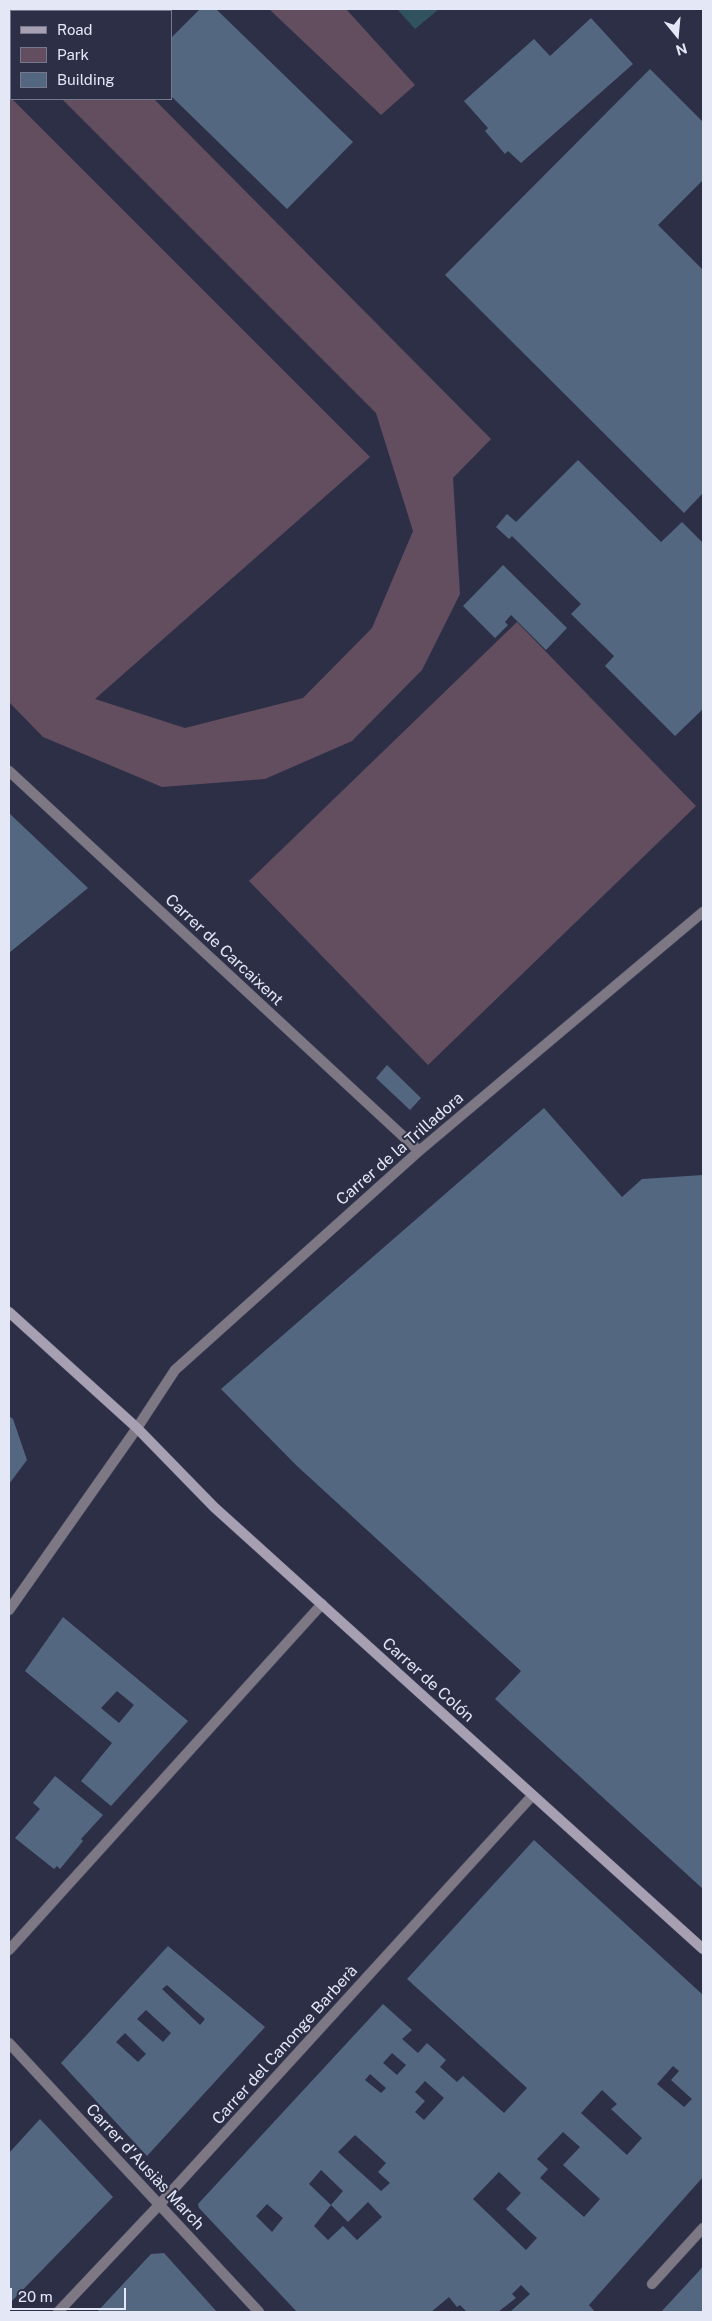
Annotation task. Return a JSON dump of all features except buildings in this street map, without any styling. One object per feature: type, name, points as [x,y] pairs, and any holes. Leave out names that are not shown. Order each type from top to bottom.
[{"type":"street","name":"Carrer de Carcaixent","points":[[9,771],[419,1151]]},
{"type":"street","name":"Carrer de la Trilladora","points":[[9,1610],[137,1428],[175,1370],[419,1151],[703,912]]},
{"type":"street","name":"Carrer de Colón","points":[[9,1312],[137,1428],[214,1507],[703,1949]]},
{"type":"street","points":[[9,1950],[322,1604]]},
{"type":"street","name":"Carrer del Canonge Barberà","points":[[58,2312],[160,2204],[532,1796]]},
{"type":"street","name":"Carrer d'Ausiàs March","points":[[9,2043],[259,2312]]},
{"type":"street","points":[[652,2284],[703,2228]]},
{"type":"green space","points":[[9,9],[66,10],[10,10],[10,46]]},
{"type":"green space","points":[[269,9],[346,9],[415,85],[381,115]]},
{"type":"green space","points":[[9,96],[10,100],[13,100],[370,457],[95,699],[185,728],[303,698],[372,628],[413,531],[376,413],[63,100],[155,100],[491,439],[453,478],[460,594],[422,670],[352,741],[265,779],[162,787],[43,737],[9,702]]},
{"type":"green space","points":[[517,622],[696,806],[428,1065],[249,881]]},
{"type":"water","points":[[397,9],[439,9],[415,29]]}]
